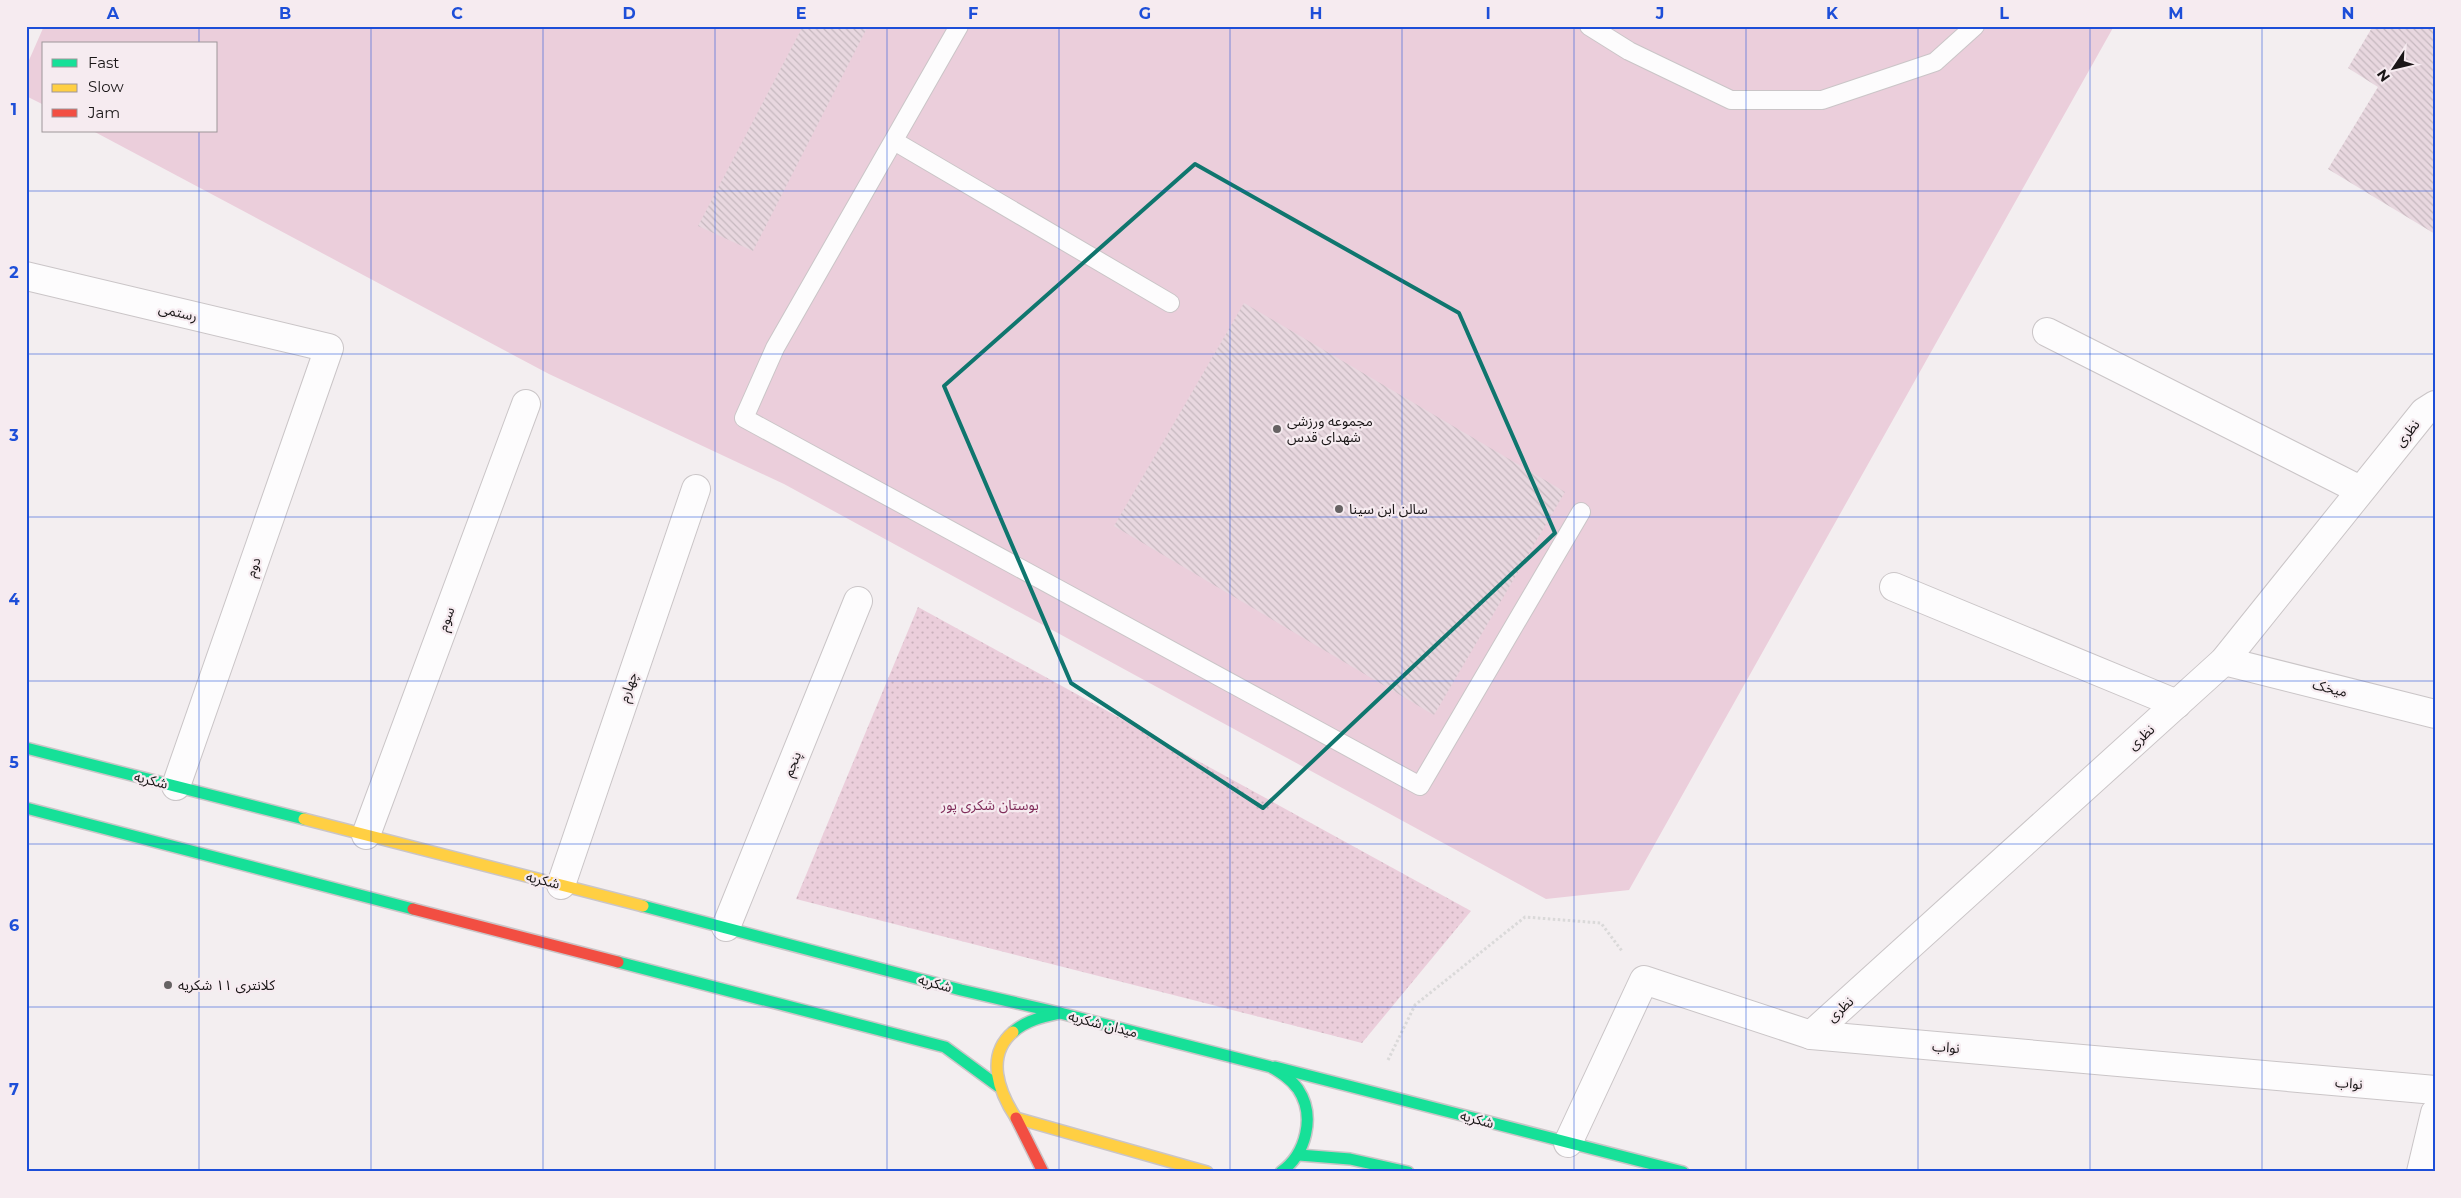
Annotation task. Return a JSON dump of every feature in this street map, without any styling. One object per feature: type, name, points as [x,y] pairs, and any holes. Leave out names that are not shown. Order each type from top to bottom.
[{"type":"main road","name":"شکریه","points":[[26,748],[561,884],[961,990],[1060,1013]]},
{"type":"main road","points":[[26,808],[945,1047],[998,1086]]},
{"type":"main road","name":"میدان شکریه","points":[[1043,1172],[1016,1118],[1005,1104],[998,1086],[996,1068],[1000,1050],[1010,1034],[1024,1022],[1041,1015],[1060,1013],[1271,1066],[1288,1078],[1301,1094],[1307,1114],[1307,1135],[1299,1155],[1281,1172]]},
{"type":"main road","name":"شکریه","points":[[1271,1066],[1683,1172]]},
{"type":"main road","points":[[1016,1118],[1207,1172]]},
{"type":"main road","points":[[1299,1155],[1350,1159],[1394,1170]]},
{"type":"street","name":"رستمی","points":[[26,276],[329,348]]},
{"type":"street","points":[[2047,332],[2360,490]]},
{"type":"street","name":"دوم","points":[[176,786],[329,348]]},
{"type":"street","name":"سوم","points":[[366,835],[526,404]]},
{"type":"street","name":"نظری","points":[[1811,1035],[2224,661],[2360,490],[2431,411]]},
{"type":"street","name":"چهارم","points":[[561,884],[696,489]]},
{"type":"street","points":[[1894,587],[2177,704]]},
{"type":"street","name":"پنجم","points":[[726,927],[858,600]]},
{"type":"street","name":"میخک","points":[[2224,661],[2435,714]]},
{"type":"street","points":[[1568,1143],[1644,980]]},
{"type":"street","name":"نواب","points":[[1644,980],[1811,1035],[2435,1090]]},
{"type":"street","points":[[2421,1172],[2435,1113]]},
{"type":"lane","points":[[959,26],[775,348],[744,418],[1420,786],[1581,512]]},
{"type":"lane","points":[[1589,26],[1630,51],[1731,100],[1822,100],[1935,62],[1975,26]]},
{"type":"lane","points":[[894,141],[1170,303]]},
{"type":"path","points":[[1372,1091],[1415,1005],[1525,917],[1601,923],[1644,980]]},
{"type":"highlighted area","points":[[1195,164],[1459,313],[1555,533],[1263,808],[1071,683],[944,386]]},
{"type":"green space","name":"مجموعه ورزشی شهدای قدس","points":[[44,26],[2114,26],[1629,890],[1546,899],[784,484],[549,374],[95,132],[218,132],[218,42],[42,42],[42,104],[26,96],[26,67]]},
{"type":"green space","name":"بوستان شکری پور","points":[[918,607],[1471,911],[1362,1043],[796,899]]},
{"type":"building","points":[[803,26],[868,26],[753,251],[698,226]]},
{"type":"building","points":[[2373,26],[2435,26],[2435,234],[2328,169],[2378,87],[2348,68]]},
{"type":"building","name":"سالن ابن سینا","points":[[1244,303],[1565,492],[1434,715],[1114,526]]},
{"type":"traffic: fast","points":[[26,748],[304,819]]},
{"type":"traffic: fast","points":[[26,808],[413,909]]},
{"type":"traffic: fast","points":[[643,906],[961,990],[1060,1013]]},
{"type":"traffic: fast","points":[[618,962],[945,1047],[998,1086]]},
{"type":"traffic: fast","points":[[1013,1032],[1029,1022],[1060,1013],[1271,1067],[1286,1076],[1295,1085],[1303,1100],[1306,1111],[1306,1134],[1302,1145],[1297,1155],[1281,1172]]},
{"type":"traffic: fast","points":[[1275,1067],[1683,1172]]},
{"type":"traffic: fast","points":[[1299,1155],[1350,1159],[1408,1172]]},
{"type":"traffic: slow","points":[[304,819],[643,906]]},
{"type":"traffic: slow","points":[[1013,1032],[1004,1042],[999,1052],[997,1063],[1000,1086],[1016,1118],[1207,1172]]},
{"type":"traffic: jam","points":[[413,909],[618,962]]},
{"type":"traffic: jam","points":[[1016,1118],[1043,1172]]},
{"type":"place","name":"مجموعه ورزشی شهدای قدس","points":[[1277,429]]},
{"type":"place","name":"سالن ابن سینا","points":[[1339,509]]},
{"type":"place","name":"کلانتری ۱۱ شکریه","points":[[168,985]]}]
